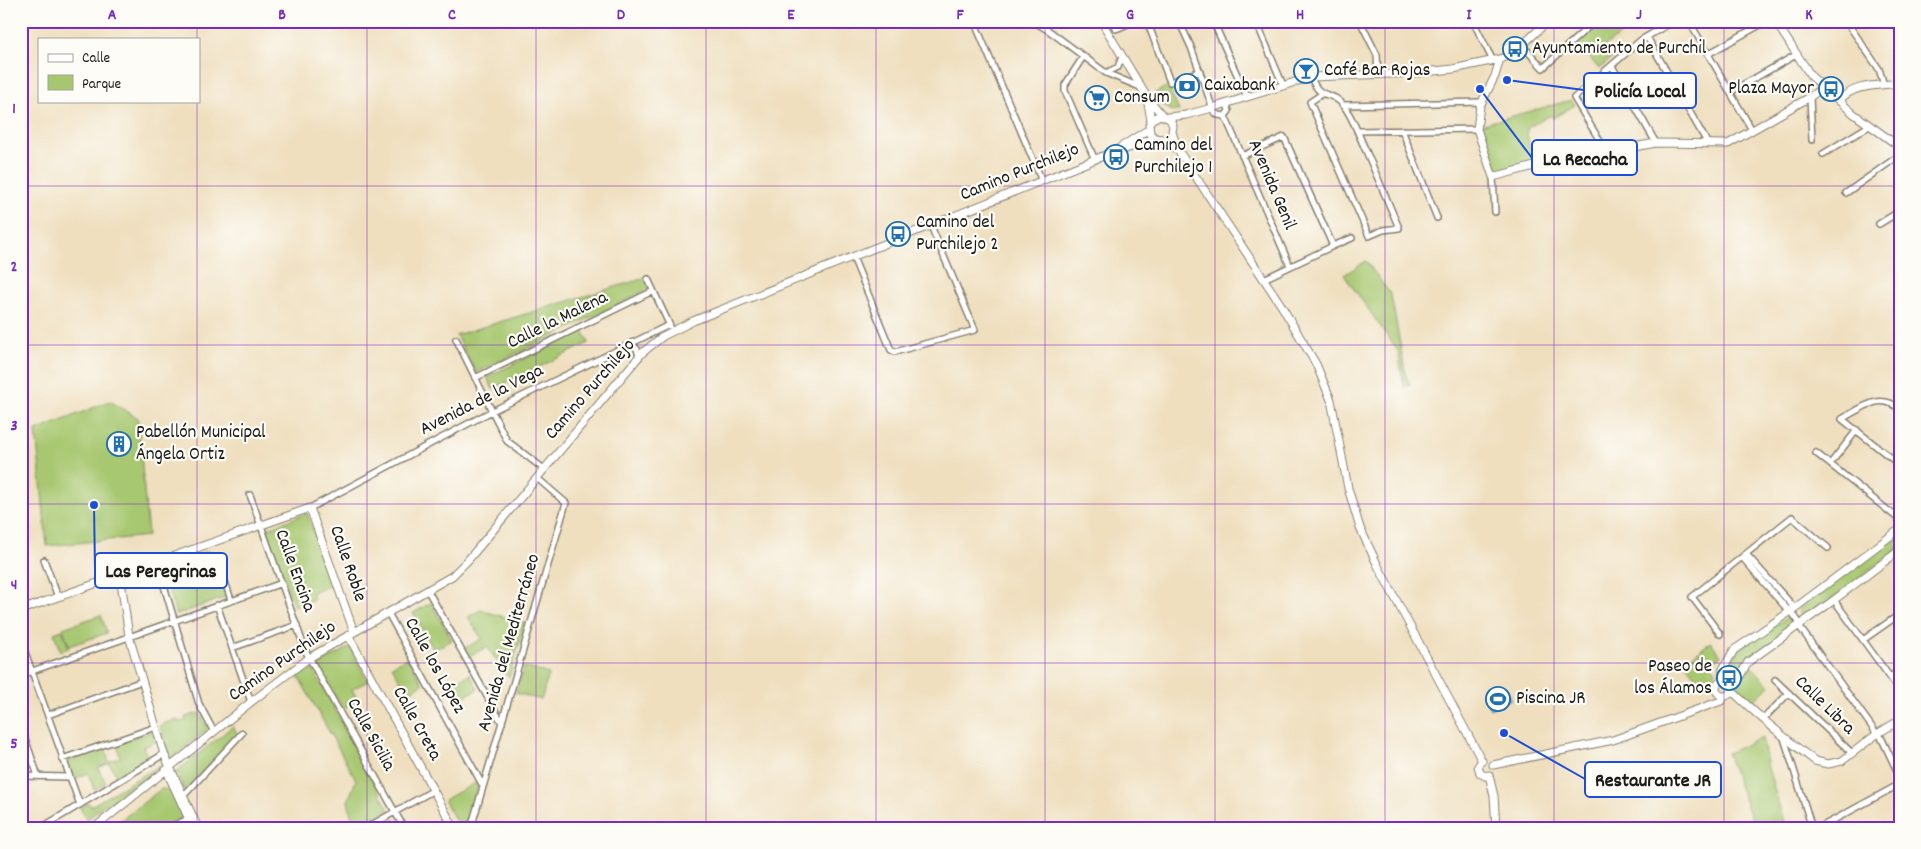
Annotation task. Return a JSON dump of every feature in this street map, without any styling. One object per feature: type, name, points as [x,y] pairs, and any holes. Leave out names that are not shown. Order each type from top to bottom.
[{"type":"street","points":[[974,21],[1042,181]]},
{"type":"street","points":[[1033,21],[1106,73],[1141,88]]},
{"type":"street","points":[[1101,21],[1147,97],[1165,116],[1172,129],[1178,150],[1304,340],[1331,400],[1350,498],[1366,543],[1482,761]]},
{"type":"street","points":[[1111,21],[1116,30],[1135,21]]},
{"type":"street","points":[[1147,21],[1170,82],[1200,71]]},
{"type":"street","points":[[1179,21],[1200,71],[1212,108],[1218,115],[1225,116],[1229,111],[1227,104]]},
{"type":"street","points":[[1213,21],[1247,97]]},
{"type":"street","points":[[1256,21],[1283,85]]},
{"type":"street","points":[[1360,21],[1377,55],[1378,74]]},
{"type":"street","points":[[1473,21],[1496,60],[1495,76],[1480,106],[1477,129],[1493,177],[1495,212]]},
{"type":"street","points":[[1151,120],[1158,115],[1186,115],[1227,104],[1311,77],[1416,73],[1453,69],[1496,60],[1513,54],[1548,21]]},
{"type":"street","points":[[1523,46],[1543,68],[1595,21]]},
{"type":"street","points":[[1606,151],[1574,98],[1646,37],[1674,21]]},
{"type":"street","points":[[1689,21],[1752,130]]},
{"type":"street","points":[[1708,54],[1767,21]]},
{"type":"street","points":[[1776,21],[1811,76],[1869,126],[1900,147]]},
{"type":"street","points":[[1846,21],[1879,69],[1884,85]]},
{"type":"street","points":[[1646,37],[1708,144]]},
{"type":"street","points":[[1730,92],[1796,55]]},
{"type":"street","points":[[1083,57],[1065,85],[1065,91],[1095,160]]},
{"type":"street","points":[[1106,73],[1118,67],[1122,57]]},
{"type":"street","points":[[1612,66],[1656,143]]},
{"type":"street","points":[[1311,77],[1315,88],[1322,94],[1333,96],[1344,105],[1399,228],[1383,230],[1369,236],[1310,102],[1322,94]]},
{"type":"street","points":[[1839,101],[1858,88],[1900,83]]},
{"type":"street","points":[[1493,177],[1549,162],[1656,143],[1728,144],[1810,97],[1823,87]]},
{"type":"street","points":[[1147,97],[1151,120],[1149,129],[1158,139],[1178,150]]},
{"type":"street","points":[[1810,97],[1812,140]]},
{"type":"street","points":[[1344,105],[1482,102]]},
{"type":"street","points":[[1158,139],[1166,138],[1186,115]]},
{"type":"street","name":"Avenida Genil","points":[[1225,116],[1290,266]]},
{"type":"street","points":[[1823,154],[1869,126]]},
{"type":"street","name":"Camino Purchilejo","points":[[1114,152],[1149,129]]},
{"type":"street","points":[[1357,131],[1477,129]]},
{"type":"street","points":[[1402,130],[1437,218]]},
{"type":"street","points":[[1242,156],[1284,137],[1333,246]]},
{"type":"street","name":"Camino Purchilejo","points":[[94,828],[309,658],[452,576],[468,560],[537,478],[638,353],[646,350],[671,328],[932,226],[1114,152],[1158,139]]},
{"type":"street","points":[[1846,193],[1900,155]]},
{"type":"street","points":[[1879,224],[1900,211]]},
{"type":"street","points":[[853,257],[892,350],[896,352],[975,330],[932,226]]},
{"type":"street","points":[[1264,279],[1352,238]]},
{"type":"street","points":[[648,280],[671,328]]},
{"type":"street","name":"Calle la Malena","points":[[475,378],[653,291]]},
{"type":"street","name":"Avenida de la Vega","points":[[310,508],[492,411],[631,343],[653,333],[671,328]]},
{"type":"street","points":[[653,333],[660,338]]},
{"type":"street","points":[[456,339],[507,441],[544,469]]},
{"type":"street","points":[[631,343],[638,353]]},
{"type":"street","points":[[1900,409],[1883,400],[1874,401],[1842,419],[1900,465]]},
{"type":"street","points":[[1830,464],[1857,430]]},
{"type":"street","points":[[1816,453],[1900,520]]},
{"type":"street","name":"Avenida del Mediterráneo","points":[[471,828],[566,503],[537,478]]},
{"type":"street","name":"Calle Encina","points":[[250,495],[309,658]]},
{"type":"street","points":[[21,610],[310,508]]},
{"type":"street","name":"Calle Roble","points":[[310,508],[351,633]]},
{"type":"street","points":[[1720,634],[1692,597],[1744,555],[1792,517],[1828,548]]},
{"type":"street","points":[[1900,529],[1791,611],[1734,650],[1724,669],[1722,680],[1715,687],[1763,719],[1784,738],[1821,764],[1836,763],[1900,720]]},
{"type":"street","points":[[1493,765],[1613,740],[1721,701],[1736,683],[1748,662],[1801,625],[1900,550]]},
{"type":"street","points":[[1744,555],[1787,609],[1791,611],[1801,625],[1801,629],[1878,734],[1900,777]]},
{"type":"street","points":[[44,560],[58,597]]},
{"type":"street","points":[[156,562],[199,704],[214,732]]},
{"type":"street","points":[[220,566],[231,600]]},
{"type":"street","points":[[120,575],[129,636],[164,754],[192,828]]},
{"type":"street","points":[[21,675],[282,582]]},
{"type":"street","points":[[428,591],[502,723]]},
{"type":"street","points":[[1834,600],[1900,691]]},
{"type":"street","points":[[217,605],[251,702]]},
{"type":"street","name":"Calle los López","points":[[388,614],[483,786]]},
{"type":"street","points":[[1863,640],[1900,614]]},
{"type":"street","points":[[232,648],[297,625]]},
{"type":"street","name":"Calle Creta","points":[[351,633],[454,828]]},
{"type":"street","points":[[21,641],[62,759],[80,804]]},
{"type":"street","name":"Calle Sicilia","points":[[309,658],[404,828]]},
{"type":"street","points":[[1890,677],[1900,670]]},
{"type":"street","points":[[1722,680],[1728,681],[1726,693]]},
{"type":"street","name":"Calle Libra","points":[[1775,680],[1852,753]]},
{"type":"street","points":[[48,715],[142,681]]},
{"type":"street","points":[[1763,719],[1789,693]]},
{"type":"street","points":[[21,727],[38,776]]},
{"type":"street","points":[[62,759],[156,727]]},
{"type":"street","name":"Camino Purchilejo","points":[[180,794],[186,792],[242,733]]},
{"type":"street","points":[[1784,738],[1812,828]]},
{"type":"street","points":[[41,828],[164,754]]},
{"type":"street","points":[[1482,761],[1489,761],[1493,765],[1494,769],[1489,775],[1485,776],[1480,773],[1478,766],[1482,761]]},
{"type":"street","points":[[1489,775],[1494,796],[1496,828]]},
{"type":"street","points":[[21,776],[69,777]]},
{"type":"street","points":[[1819,828],[1900,784]]},
{"type":"street","points":[[366,828],[434,790]]},
{"type":"street","points":[[180,794],[198,828]]},
{"type":"street","points":[[169,828],[188,819]]},
{"type":"green space","points":[[1601,21],[1634,21],[1636,24],[1605,46],[1613,57],[1599,69],[1577,43]]},
{"type":"green space","points":[[1168,86],[1179,111],[1167,109],[1159,101],[1155,93]]},
{"type":"green space","points":[[1571,100],[1575,105],[1553,118],[1551,115],[1527,128],[1533,161],[1496,172],[1480,125]]},
{"type":"green space","points":[[1366,261],[1391,295],[1406,376],[1410,384],[1404,387],[1398,351],[1344,275]]},
{"type":"green space","points":[[645,278],[650,289],[476,373],[456,335]]},
{"type":"green space","points":[[583,330],[589,343],[493,389],[487,377]]},
{"type":"green space","points":[[110,401],[138,418],[148,536],[47,546],[36,431]]},
{"type":"green space","points":[[307,513],[332,585],[312,592],[314,599],[294,607],[266,529]]},
{"type":"green space","points":[[1900,531],[1900,548],[1805,619],[1798,610]]},
{"type":"green space","points":[[208,551],[226,597],[176,615],[162,568]]},
{"type":"green space","points":[[431,603],[452,640],[434,650],[413,613]]},
{"type":"green space","points":[[480,610],[525,623],[509,678],[487,647],[469,656],[465,648],[482,639],[468,617]]},
{"type":"green space","points":[[101,615],[107,633],[69,646],[63,628]]},
{"type":"green space","points":[[1788,617],[1794,626],[1747,661],[1736,678],[1731,680],[1724,677],[1726,667],[1740,650],[1759,635]]},
{"type":"green space","points":[[62,630],[69,648],[60,651],[54,633]]},
{"type":"green space","points":[[1711,642],[1721,656],[1710,664],[1716,672],[1701,683],[1684,662]]},
{"type":"green space","points":[[350,647],[368,681],[352,689],[358,701],[343,709],[318,665]]},
{"type":"green space","points":[[408,657],[423,684],[407,693],[392,666]]},
{"type":"green space","points":[[311,665],[389,810],[356,828],[354,828],[348,801],[356,780],[297,674]]},
{"type":"green space","points":[[1750,665],[1770,685],[1750,705],[1736,690]]},
{"type":"green space","points":[[524,667],[549,674],[541,700],[516,693]]},
{"type":"green space","points":[[470,674],[478,689],[461,698],[453,683]]},
{"type":"green space","points":[[199,713],[208,729],[170,759],[160,725],[177,719],[178,722],[186,721],[185,717]]},
{"type":"green space","points":[[233,726],[238,735],[185,791],[176,772]]},
{"type":"green space","points":[[154,730],[157,741],[143,747],[149,758],[117,776],[109,763],[98,768],[106,783],[94,790],[88,773],[74,779],[68,761],[105,748],[109,762],[120,757],[117,744]]},
{"type":"green space","points":[[1762,738],[1768,768],[1786,828],[1755,828],[1727,753]]},
{"type":"green space","points":[[162,764],[124,796],[103,805],[87,820],[80,808],[88,803],[91,806]]},
{"type":"green space","points":[[477,782],[478,785],[465,828],[460,828],[444,800]]},
{"type":"green space","points":[[161,789],[171,790],[184,817],[162,828],[111,828]]},
{"type":"green space","points":[[393,817],[399,828],[375,827]]},
{"type":"water","name":"Piscina JR","points":[[1506,689],[1511,699],[1490,709],[1485,699]]},
{"type":"place","name":"Ayuntamiento de Purchil","points":[[1515,49]]},
{"type":"place","name":"Café Bar Rojas","points":[[1306,71]]},
{"type":"place","name":"Policía Local","points":[[1507,80]]},
{"type":"place","name":"Caixabank","points":[[1187,86]]},
{"type":"place","name":"La Recacha","points":[[1480,89]]},
{"type":"place","name":"Plaza Mayor","points":[[1831,89]]},
{"type":"place","name":"Consum","points":[[1097,98]]},
{"type":"place","name":"Camino del Purchilejo 1","points":[[1116,157]]},
{"type":"place","name":"Camino del Purchilejo 2","points":[[898,234]]},
{"type":"place","name":"Pabellón Municipal Ángela Ortiz","points":[[119,444]]},
{"type":"place","name":"Las Peregrinas","points":[[94,505]]},
{"type":"place","name":"Paseo de los Álamos","points":[[1729,678]]},
{"type":"place","name":"Piscina JR","points":[[1498,699]]},
{"type":"place","name":"Restaurante JR","points":[[1504,733]]}]
